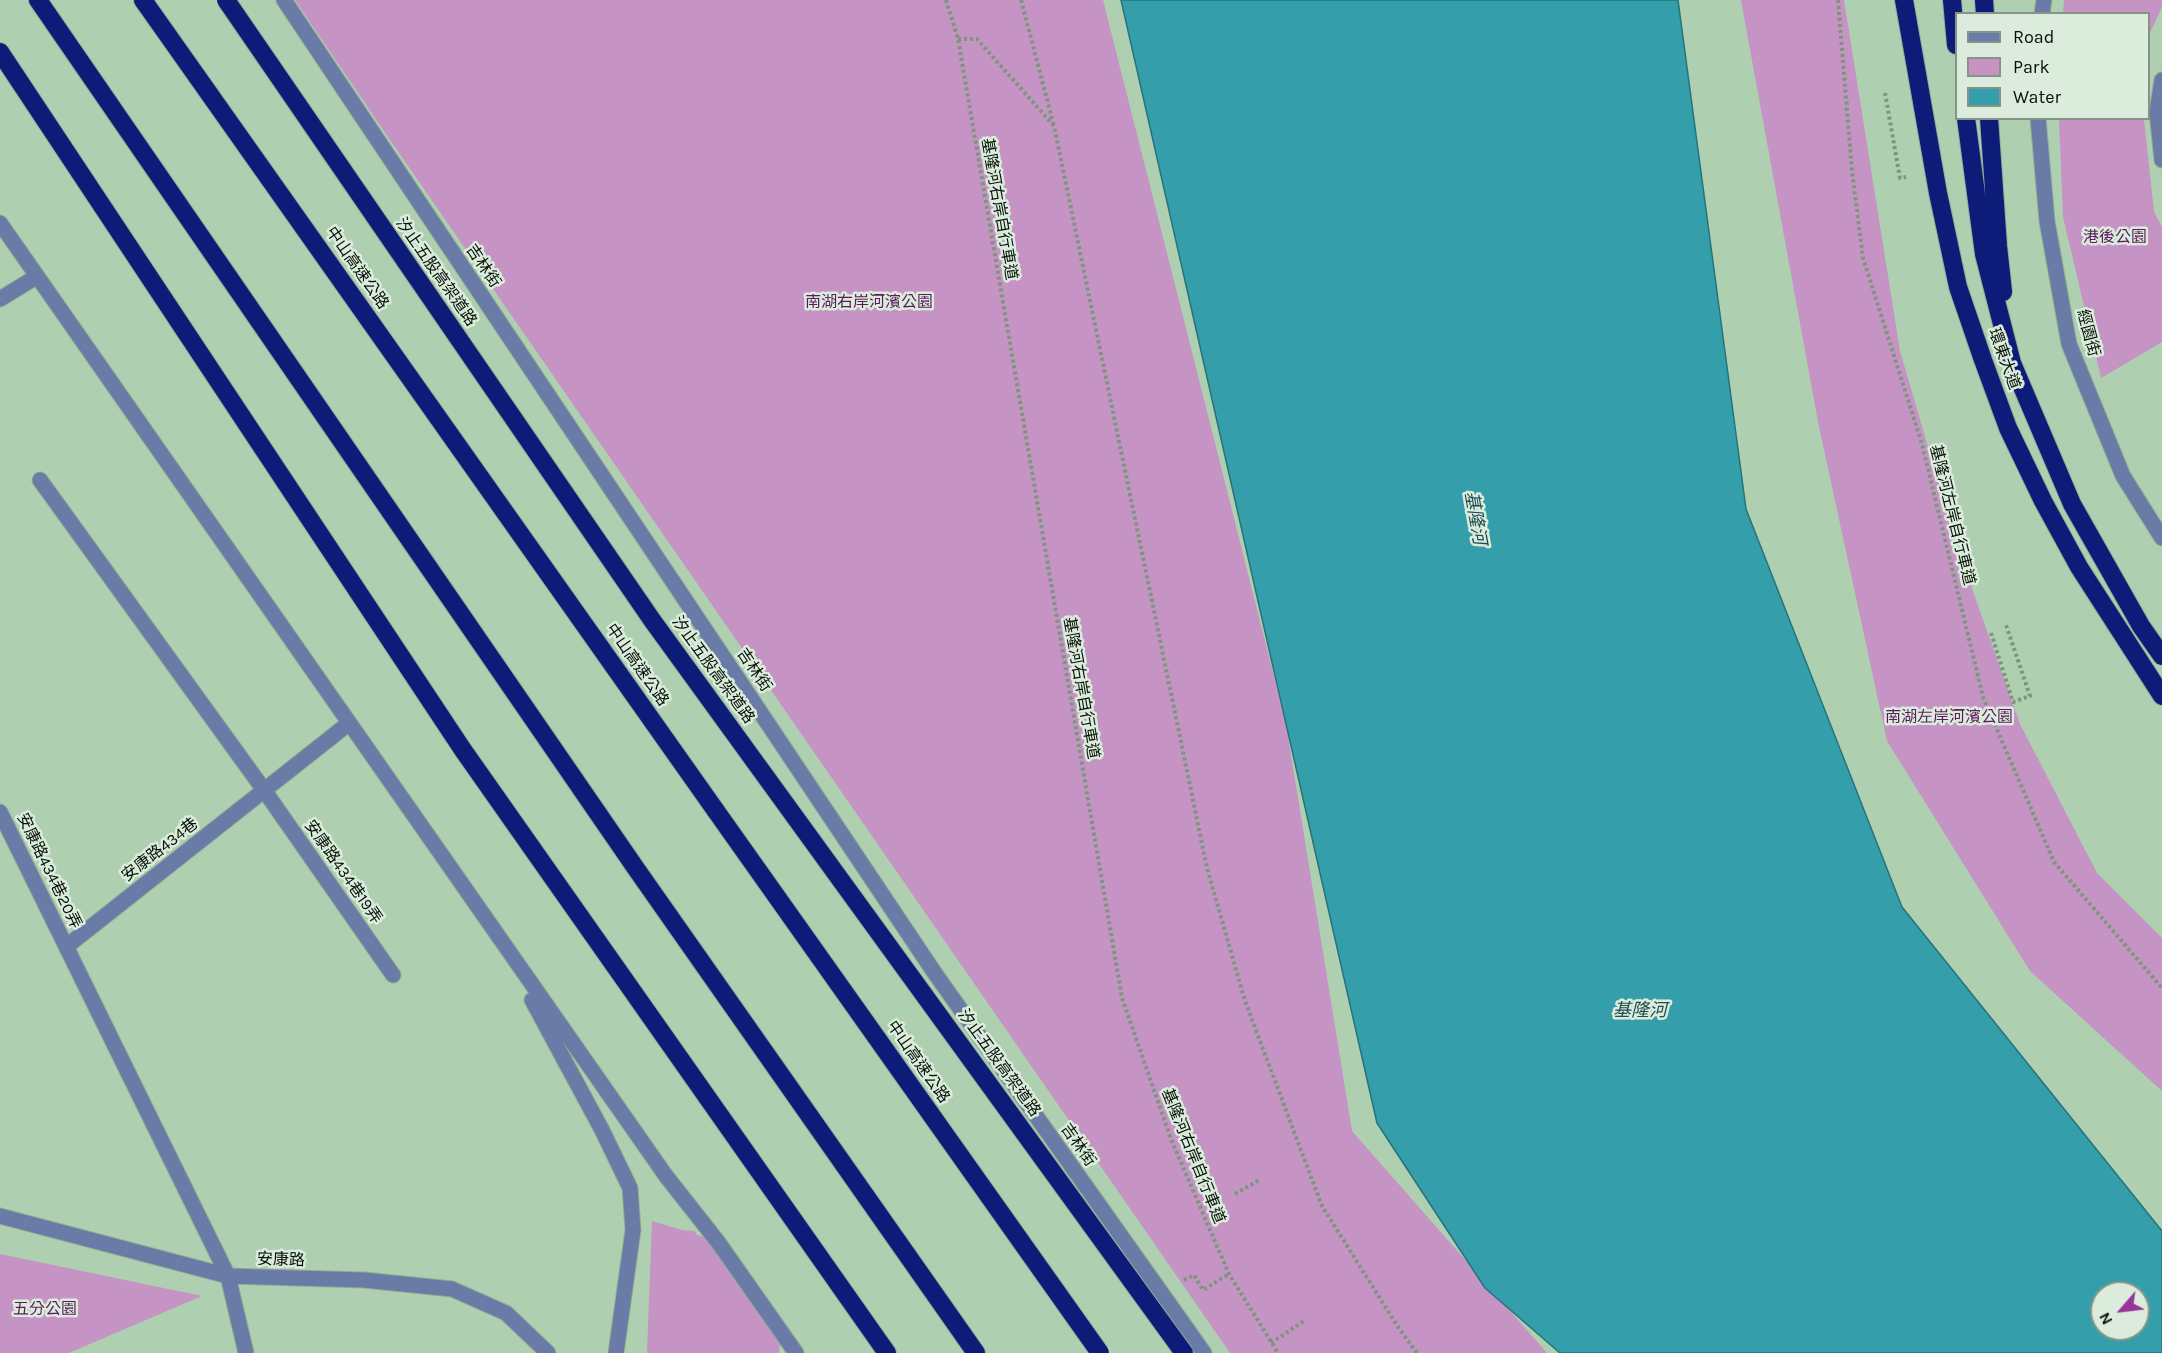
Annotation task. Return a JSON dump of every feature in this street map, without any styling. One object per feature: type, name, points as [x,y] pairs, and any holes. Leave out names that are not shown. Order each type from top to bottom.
[{"type":"highway","points":[[38,0],[637,870],[976,1353]]},
{"type":"highway","name":"中山高速公路","points":[[143,0],[1100,1353]]},
{"type":"highway","name":"汐止五股高架道路","points":[[226,0],[652,620],[1184,1353]]},
{"type":"highway","name":"環東大道","points":[[1904,0],[1938,193],[1956,277],[2008,428],[2043,501],[2079,567],[2162,696]]},
{"type":"highway","points":[[1952,0],[1955,32]]},
{"type":"highway","points":[[0,52],[463,750],[887,1353]]},
{"type":"highway","name":"環東大道","points":[[1966,120],[1984,254],[2012,363],[2072,504],[2141,626],[2162,656]]},
{"type":"highway","points":[[1989,120],[1998,246],[2012,363]]},
{"type":"street","name":"吉林街","points":[[284,0],[934,972],[1204,1353]]},
{"type":"street","points":[[2162,80],[2157,111],[2162,160]]},
{"type":"street","name":"經園街","points":[[2038,120],[2047,221],[2069,344],[2123,476],[2162,538]]},
{"type":"street","points":[[0,224],[666,1176],[718,1242],[796,1353]]},
{"type":"street","points":[[0,299],[36,277]]},
{"type":"street","points":[[40,480],[264,790]]},
{"type":"street","name":"安康路434巷","points":[[67,946],[348,724]]},
{"type":"street","name":"安康路434巷19弄","points":[[264,790],[393,975]]},
{"type":"street","name":"安康路434巷20弄","points":[[0,812],[67,946]]},
{"type":"street","points":[[500,939],[602,1130],[630,1188],[633,1230],[616,1353]]},
{"type":"street","points":[[67,946],[228,1276],[246,1353]]},
{"type":"street","name":"安康路","points":[[0,1216],[228,1276],[364,1280],[452,1288],[506,1313],[548,1353]]},
{"type":"path","name":"基隆河右岸自行車道","points":[[946,0],[958,39],[1122,998],[1171,1139],[1229,1274],[1278,1353]]},
{"type":"path","points":[[1021,0],[1054,126],[1207,868],[1245,1001],[1322,1206],[1398,1327],[1417,1353]]},
{"type":"path","name":"基隆河左岸自行車道","points":[[1838,0],[1852,171],[1863,258],[1922,444],[1983,697],[2054,862],[2162,988]]},
{"type":"path","points":[[958,39],[977,39],[1054,126]]},
{"type":"path","points":[[1991,633],[2013,702],[2030,696],[2006,625]]},
{"type":"path","points":[[1235,1194],[1259,1180]]},
{"type":"path","points":[[1161,1295],[1194,1275],[1203,1290],[1229,1274]]},
{"type":"path","points":[[1271,1343],[1304,1321]]},
{"type":"green space","name":"南湖右岸河濱公園","points":[[295,0],[1103,0],[1286,724],[1352,1131],[1547,1353],[1230,1353]]},
{"type":"green space","name":"南湖左岸河濱公園","points":[[1741,0],[1844,0],[1900,351],[1957,546],[2020,724],[2097,873],[2162,938],[2162,1091],[2030,971],[1887,741],[1818,422]]},
{"type":"green space","points":[[2064,0],[2162,0],[2162,7],[2150,33],[2150,12],[2063,12]]},
{"type":"green space","name":"港後公園","points":[[2059,120],[2144,120],[2154,212],[2162,227],[2162,342],[2101,378],[2063,217]]},
{"type":"green space","points":[[652,1221],[682,1230],[694,1231],[697,1235],[709,1238],[780,1345],[779,1353],[647,1353]]},
{"type":"green space","name":"五分公園","points":[[0,1254],[202,1296],[69,1353],[0,1353]]},
{"type":"water","name":"基隆河","points":[[1121,0],[1678,0],[1746,509],[1902,907],[2162,1231],[2162,1353],[1560,1353],[1485,1288],[1377,1123]]}]
